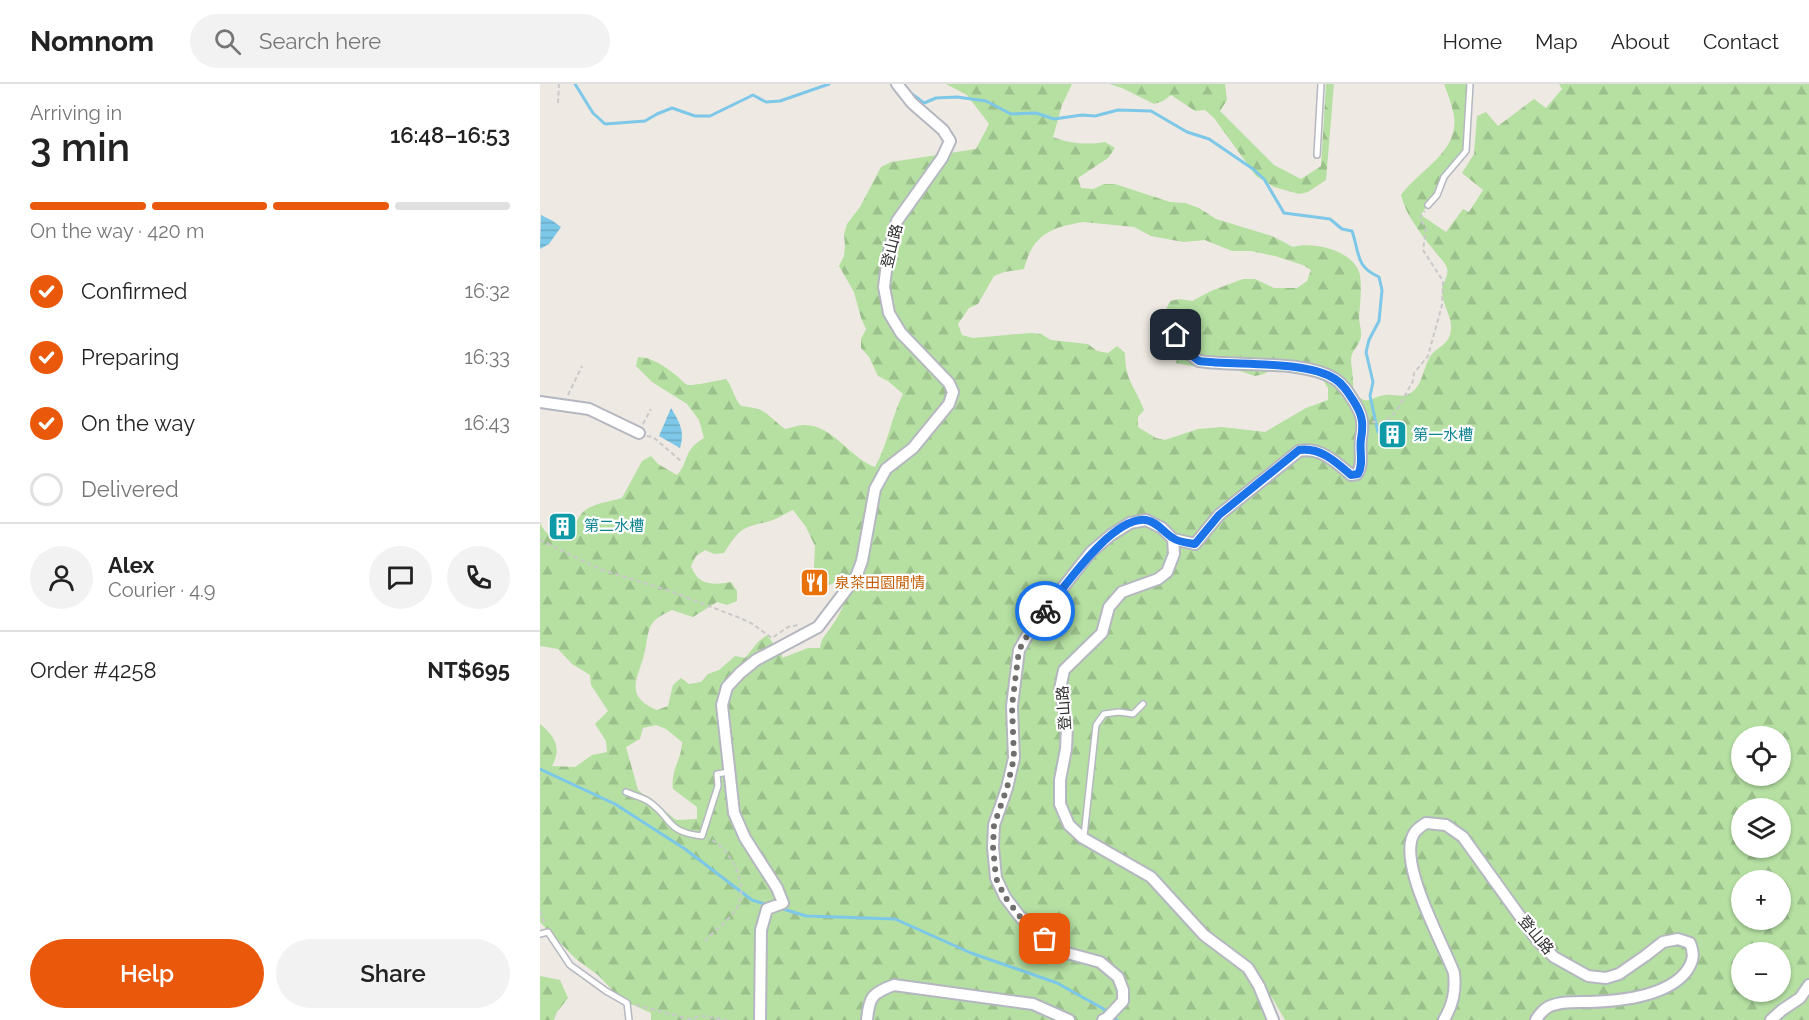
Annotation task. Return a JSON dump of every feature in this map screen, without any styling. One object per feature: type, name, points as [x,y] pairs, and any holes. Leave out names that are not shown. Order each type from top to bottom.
[{"type":"street","name":"登山路","points":[[760,1020],[761,930],[767,909],[783,903],[777,888],[745,838],[734,813],[722,705],[727,687],[756,660],[818,627],[832,609],[856,577],[862,561],[875,489],[886,469],[913,448],[949,404],[953,392],[949,382],[901,333],[889,313],[884,287],[888,255],[897,220],[937,165],[950,141],[943,130],[912,103],[897,84]]},
{"type":"street","points":[[1108,1016],[1123,1001],[1123,990],[1118,977],[1100,962],[1066,953],[1045,939],[1021,918],[1005,897],[996,878],[993,847],[994,825],[1007,788],[1014,758],[1012,706],[1019,650],[1034,624],[1091,552],[1130,523],[1146,520],[1162,528],[1173,539],[1195,544],[1219,515],[1299,450],[1309,449],[1324,454],[1351,475],[1358,474],[1361,468],[1360,444],[1364,426],[1362,415],[1344,387],[1334,378],[1310,369],[1199,361],[1188,353],[1176,335]]},
{"type":"street","points":[[540,402],[589,409],[639,433]]},
{"type":"street","name":"登山路","points":[[1173,539],[1174,554],[1167,572],[1158,579],[1122,592],[1110,607],[1102,633],[1064,670],[1060,689],[1066,726],[1066,750],[1060,780],[1060,804],[1069,825],[1083,838],[1151,877],[1204,935],[1248,968],[1259,986],[1273,1020]]},
{"type":"street","name":"登山路","points":[[1444,1020],[1453,1002],[1454,973],[1419,893],[1413,873],[1410,849],[1415,832],[1426,823],[1446,825],[1463,837],[1537,940],[1554,957],[1588,976],[1606,978],[1619,974],[1663,942],[1678,939],[1689,943],[1694,953],[1692,963],[1672,985],[1621,1000],[1569,1002],[1548,1007],[1536,1020]]},
{"type":"street","points":[[867,1020],[869,1002],[879,990],[894,985],[1015,1001],[1033,1005],[1069,1020]]},
{"type":"street","points":[[1771,1020],[1800,998],[1809,986]]},
{"type":"lane","points":[[1317,155],[1321,84]]},
{"type":"lane","points":[[1428,205],[1437,195],[1444,177],[1466,151],[1470,84]]},
{"type":"lane","points":[[1083,838],[1096,724],[1104,714],[1119,712],[1133,714],[1143,704]]},
{"type":"lane","points":[[626,792],[648,802],[676,830],[689,835],[702,836],[718,786],[717,774],[728,772]]},
{"type":"lane","points":[[540,934],[548,932],[570,965],[627,1003],[629,1020]]},
{"type":"path","points":[[558,103],[560,84]]},
{"type":"path","points":[[1364,426],[1373,422],[1386,421],[1396,412],[1413,381],[1414,373],[1428,356],[1442,305],[1444,287],[1443,281],[1423,250],[1426,229],[1420,218],[1428,205]]},
{"type":"path","points":[[563,406],[582,366]]},
{"type":"path","points":[[651,409],[639,433],[653,437],[681,461]]},
{"type":"path","points":[[540,540],[602,570],[667,590],[746,620],[772,638],[793,625],[806,622]]},
{"type":"path","points":[[702,836],[714,840],[724,849],[734,865],[740,884],[741,898],[733,914],[705,941]]},
{"type":"path","points":[[540,910],[548,932]]},
{"type":"path","points":[[627,1003],[689,1019],[702,1016],[727,1020]]},
{"type":"green space","points":[[946,84],[1072,84],[1062,105],[1053,137],[1079,143],[1105,142],[1115,148],[1108,158],[1078,178],[1081,188],[1093,189],[1104,184],[1115,184],[1170,202],[1185,203],[1199,208],[1216,219],[1272,236],[1293,247],[1312,245],[1342,254],[1357,267],[1361,285],[1359,317],[1361,337],[1351,361],[1353,393],[1363,400],[1370,400],[1386,395],[1406,395],[1416,389],[1430,357],[1450,335],[1451,324],[1442,294],[1447,268],[1414,224],[1401,195],[1436,159],[1450,140],[1454,129],[1454,116],[1444,84],[1466,84],[1469,105],[1463,150],[1421,215],[1446,232],[1463,209],[1469,212],[1483,190],[1462,173],[1474,154],[1477,116],[1486,112],[1498,126],[1534,99],[1546,108],[1562,89],[1559,84],[1809,84],[1809,1020],[1285,1020],[1271,996],[1266,1008],[1265,1020],[651,1020],[651,1013],[631,1004],[615,993],[598,975],[576,959],[540,922],[540,724],[550,733],[557,748],[552,766],[575,767],[592,755],[607,752],[606,741],[595,724],[608,711],[591,685],[590,675],[572,664],[558,649],[540,646],[540,523],[551,536],[568,538],[579,517],[587,509],[622,498],[642,461],[651,456],[658,464],[677,475],[692,447],[704,438],[699,420],[687,404],[652,382],[636,366],[638,357],[659,363],[688,385],[726,379],[741,406],[762,411],[785,429],[803,425],[823,429],[866,463],[875,467],[903,394],[878,376],[869,357],[861,348],[861,339],[866,329],[854,292],[839,266],[844,256],[844,234],[847,224],[860,207],[881,167],[891,162],[976,149],[989,124],[967,95]],"holes":[[[1084,222],[1134,227],[1151,236],[1183,242],[1205,240],[1232,251],[1251,251],[1275,256],[1311,270],[1307,281],[1297,288],[1274,288],[1255,279],[1243,279],[1192,301],[1180,299],[1170,301],[1165,311],[1170,323],[1169,333],[1179,352],[1176,363],[1203,368],[1214,366],[1234,369],[1255,376],[1272,369],[1304,368],[1323,380],[1328,388],[1328,400],[1306,408],[1265,432],[1222,427],[1198,429],[1165,440],[1156,438],[1138,427],[1138,417],[1144,410],[1129,377],[1125,353],[1117,346],[1108,353],[1097,351],[1088,344],[1051,340],[1041,334],[973,338],[962,335],[958,324],[969,308],[978,304],[994,276],[1024,269],[1033,248],[1045,234]],[[793,510],[806,527],[815,546],[814,568],[828,585],[838,582],[848,586],[842,607],[820,648],[808,648],[782,658],[782,648],[773,643],[767,635],[745,658],[735,656],[719,670],[708,674],[701,682],[689,684],[681,678],[673,685],[668,706],[657,710],[646,704],[636,692],[636,685],[653,622],[672,610],[693,617],[717,602],[727,605],[737,601],[737,591],[731,582],[707,583],[694,573],[691,566],[696,556],[705,550],[714,554],[724,553],[743,530],[773,520]],[[656,725],[666,729],[682,742],[673,776],[673,789],[697,807],[697,819],[676,820],[638,790],[626,747],[640,739],[643,728]]]},
{"type":"green space","points":[[1109,84],[1225,84],[1227,100],[1220,111],[1274,165],[1301,179],[1321,166],[1326,84],[1334,84],[1326,180],[1308,192],[1299,194],[1274,187],[1256,176],[1214,118],[1205,110],[1195,111],[1171,95],[1154,104]]},
{"type":"green space","points":[[540,976],[560,980],[568,998],[554,1020],[540,1020]]},
{"type":"water","points":[[541,215],[561,227],[549,244],[540,249]]},
{"type":"water","points":[[671,408],[681,427],[680,448],[659,436]]},
{"type":"building","name":"第一水槽","points":[[1396,427],[1399,438],[1389,442],[1385,431]]},
{"type":"waterway","points":[[575,84],[593,113],[605,124],[645,121],[672,108],[695,116],[710,116],[753,95],[766,102],[780,101],[829,84]]},
{"type":"waterway","points":[[908,91],[924,103],[936,98],[957,97],[986,101],[1011,114],[1036,113],[1054,119],[1082,115],[1095,116],[1118,110],[1151,111],[1187,132],[1209,139],[1253,169],[1264,179],[1284,213],[1330,219],[1342,229],[1352,231],[1362,264],[1379,277],[1382,290],[1379,321],[1369,340],[1366,352],[1373,382],[1370,396],[1378,432]]},
{"type":"waterway","points":[[540,769],[615,804],[685,849],[752,900],[768,905]]},
{"type":"waterway","points":[[780,908],[806,916],[895,919],[971,953],[1057,983],[1102,1008],[1117,1020]]},
{"type":"way so far","points":[[1045,611],[1034,624],[1019,650],[1012,706],[1015,733],[1014,758],[1007,788],[994,825],[993,847],[996,878],[1005,897],[1021,918],[1045,939]]},
{"type":"place","name":"第一水槽","points":[[1392,435]]},
{"type":"place","name":"第二水槽","points":[[563,526]]},
{"type":"place","name":"泉茶田園閒情","points":[[814,583]]},
{"type":"route","points":[[1045,611],[1091,552],[1130,523],[1146,520],[1162,528],[1173,539],[1195,544],[1219,515],[1299,450],[1309,449],[1324,454],[1351,475],[1358,474],[1361,468],[1360,444],[1364,426],[1362,415],[1344,387],[1334,378],[1310,369],[1199,361],[1188,353],[1176,335]]}]
